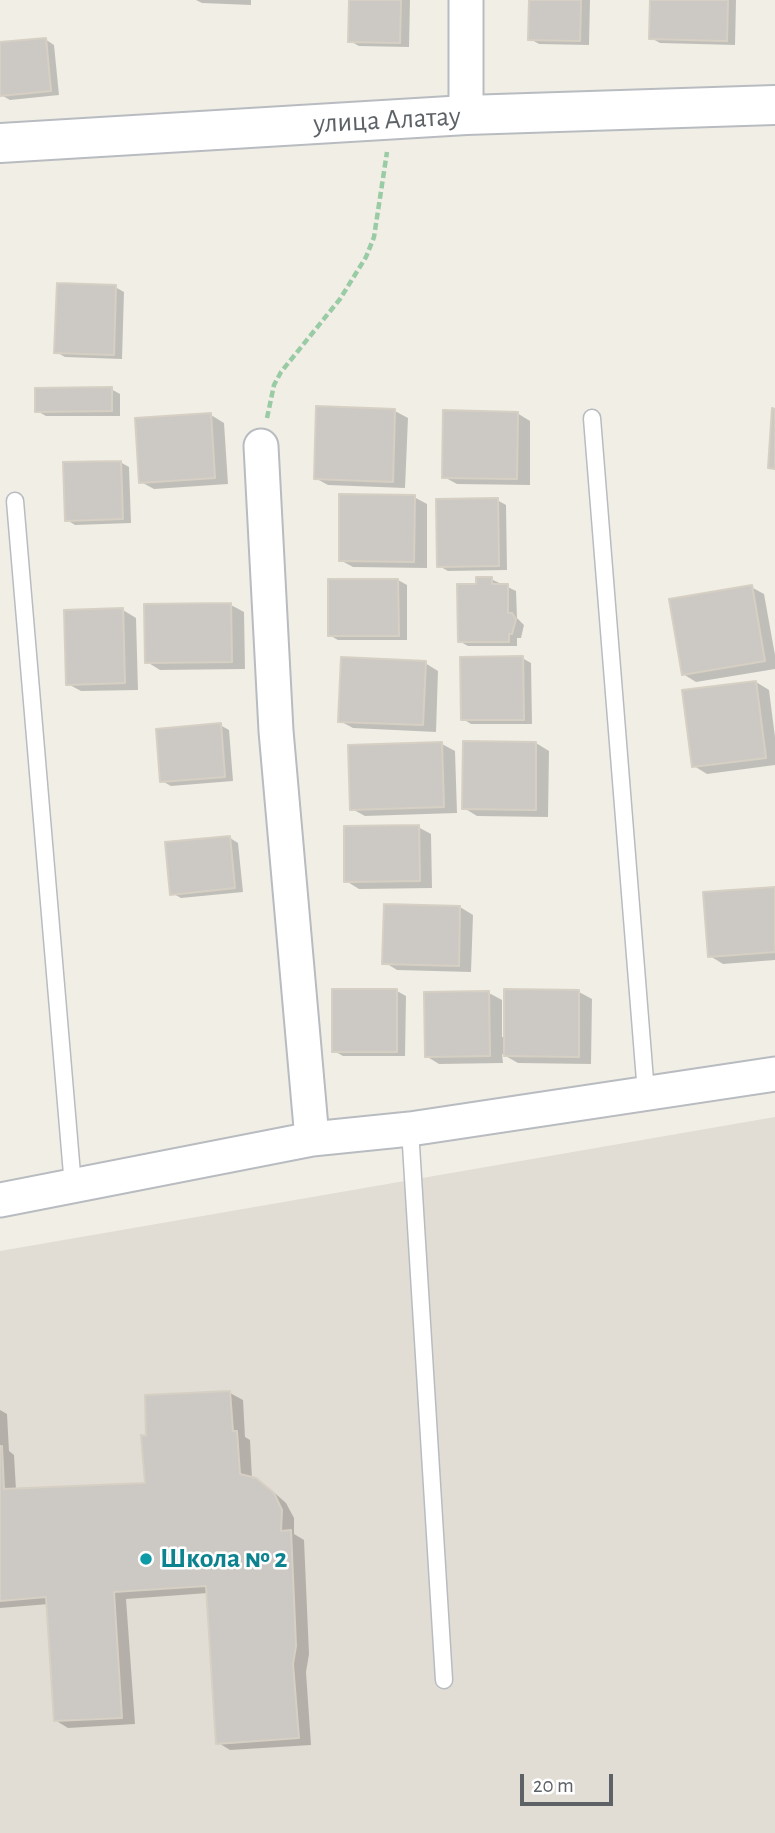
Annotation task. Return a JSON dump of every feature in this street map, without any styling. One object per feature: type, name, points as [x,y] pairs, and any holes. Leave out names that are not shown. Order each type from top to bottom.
[{"type":"street","points":[[466,0],[466,115]]},
{"type":"street","name":"улица Алатау","points":[[0,142],[466,115],[775,104]]},
{"type":"street","points":[[261,446],[276,731],[312,1139]]},
{"type":"street","points":[[0,1200],[312,1139],[410,1129],[775,1074]]},
{"type":"lane","points":[[592,418],[646,1093]]},
{"type":"lane","points":[[15,501],[73,1186]]},
{"type":"lane","points":[[410,1129],[444,1680]]},
{"type":"path","points":[[261,446],[274,384],[298,349],[340,299],[366,257],[374,237],[385,159],[394,119]]},
{"type":"shaded area","points":[[775,1117],[775,1833],[0,1833],[0,1251]]},
{"type":"building","points":[[349,0],[401,0],[400,43],[348,42]]},
{"type":"building","points":[[529,0],[581,0],[580,41],[528,40]]},
{"type":"building","points":[[650,0],[728,0],[727,41],[649,39]]},
{"type":"building","points":[[46,38],[51,91],[0,96],[0,42]]},
{"type":"building","points":[[57,283],[116,285],[114,355],[54,353]]},
{"type":"building","points":[[112,387],[112,411],[35,412],[35,388]]},
{"type":"building","points":[[316,406],[395,409],[393,482],[314,479]]},
{"type":"building","points":[[772,408],[775,409],[775,469],[768,468]]},
{"type":"building","points":[[443,410],[518,412],[517,479],[442,478]]},
{"type":"building","points":[[211,413],[215,478],[139,483],[135,418]]},
{"type":"building","points":[[121,461],[123,519],[65,521],[63,462]]},
{"type":"building","points":[[339,494],[415,495],[414,562],[339,561]]},
{"type":"building","points":[[498,498],[499,566],[437,567],[436,499]]},
{"type":"building","points":[[476,577],[492,577],[492,584],[508,584],[508,613],[512,613],[516,619],[512,634],[509,634],[509,642],[458,642],[457,584],[476,584]]},
{"type":"building","points":[[328,579],[398,579],[399,636],[328,636]]},
{"type":"building","points":[[752,585],[765,661],[682,675],[669,599]]},
{"type":"building","points":[[231,603],[232,662],[145,663],[144,604]]},
{"type":"building","points":[[123,608],[125,683],[66,685],[64,610]]},
{"type":"building","points":[[523,656],[524,720],[461,720],[460,657]]},
{"type":"building","points":[[341,657],[426,661],[423,725],[338,722]]},
{"type":"building","points":[[756,681],[766,758],[692,767],[682,690]]},
{"type":"building","points":[[221,723],[225,777],[160,782],[156,729]]},
{"type":"building","points":[[463,741],[536,742],[536,810],[462,809]]},
{"type":"building","points":[[442,742],[444,807],[350,810],[348,745]]},
{"type":"building","points":[[419,825],[420,881],[344,882],[344,826]]},
{"type":"building","points":[[230,836],[235,888],[170,895],[165,842]]},
{"type":"building","points":[[775,887],[775,952],[708,957],[703,892]]},
{"type":"building","points":[[384,904],[460,906],[459,966],[382,964]]},
{"type":"building","points":[[332,989],[397,989],[397,1052],[332,1052]]},
{"type":"building","points":[[504,989],[579,990],[579,1057],[504,1056]]},
{"type":"building","points":[[489,991],[490,1056],[425,1057],[424,992]]},
{"type":"building","name":"Школа № 2","points":[[230,1391],[233,1431],[237,1431],[240,1474],[256,1478],[274,1493],[282,1510],[281,1531],[291,1530],[296,1646],[293,1664],[299,1738],[216,1744],[206,1586],[114,1592],[122,1718],[54,1721],[46,1597],[0,1601],[0,1446],[4,1489],[145,1483],[141,1435],[146,1436],[145,1395]]},
{"type":"place","name":"Школа № 2","points":[[146,1559]]}]
